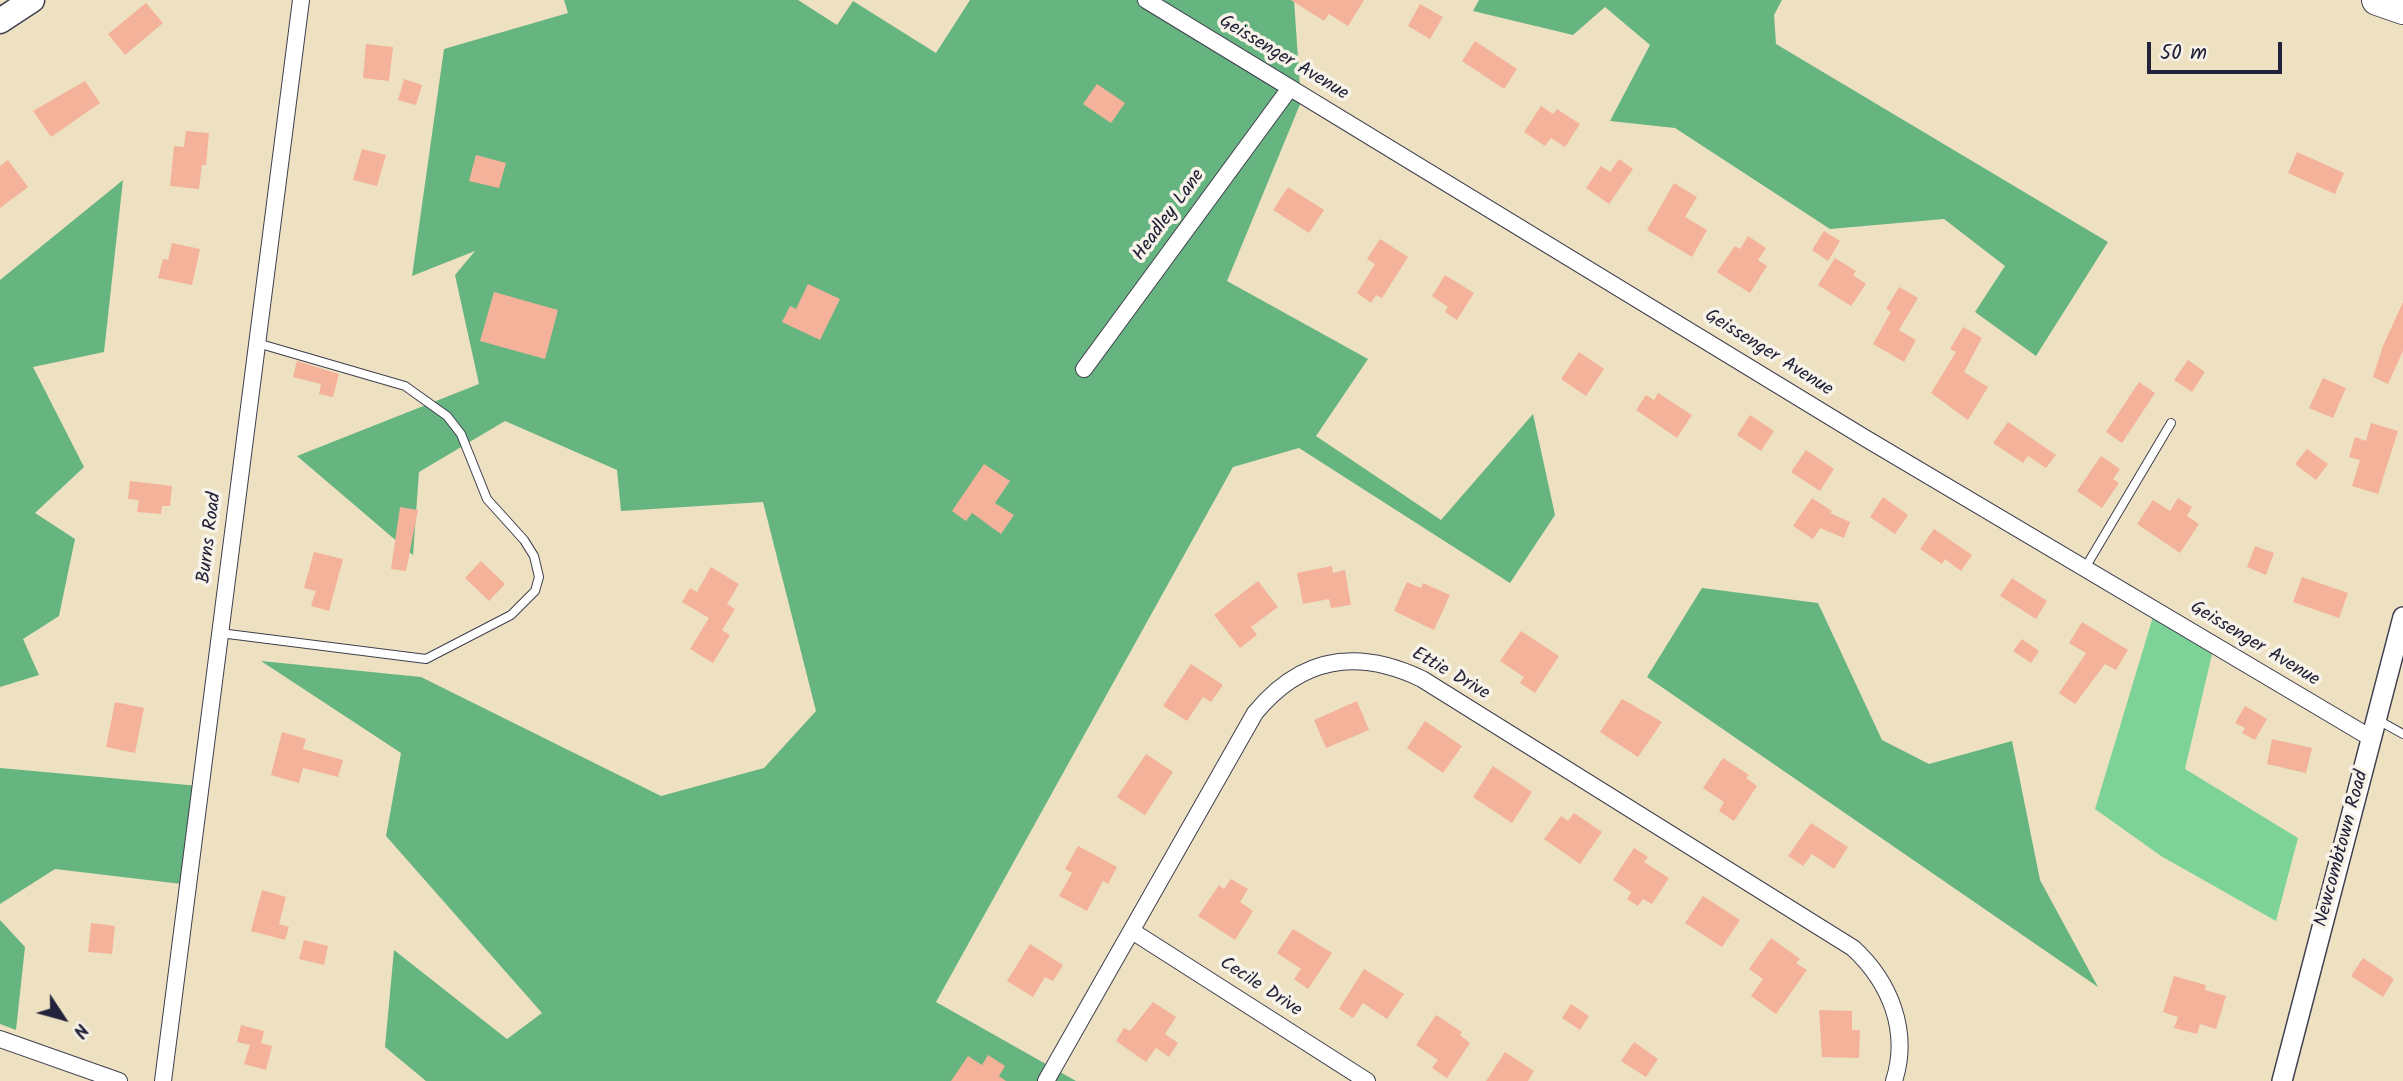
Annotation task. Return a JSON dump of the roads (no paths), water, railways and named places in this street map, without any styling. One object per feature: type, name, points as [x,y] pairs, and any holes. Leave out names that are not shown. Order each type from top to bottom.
[{"type":"highway","points":[[2377,0],[2403,9]]},
{"type":"main road","points":[[0,21],[32,0]]},
{"type":"street","name":"Burns Road","points":[[163,1081],[300,0]]},
{"type":"street","name":"Geissenger Avenue","points":[[1146,0],[2085,568],[2374,729]]},
{"type":"street","name":"Headley Lane","points":[[1084,369],[1290,88]]},
{"type":"street","name":"Newcombtown Road","points":[[2282,1081],[2403,617]]},
{"type":"street","name":"Ettie Drive","points":[[1046,1081],[1255,713],[1269,695],[1308,668],[1350,661],[1399,668],[1422,679],[1853,948],[1883,982],[1894,1006],[1900,1053],[1894,1081]]},
{"type":"street","name":"Cecile Drive","points":[[1132,931],[1359,1079]]},
{"type":"street","points":[[0,1039],[119,1081]]},
{"type":"lane","points":[[220,634],[426,659],[511,615],[531,597],[539,577],[534,556],[524,540],[487,499],[461,434],[432,404],[405,386],[257,343]]},
{"type":"lane","points":[[2085,568],[2171,423]]},
{"type":"lane","points":[[2374,729],[2403,734]]}]
